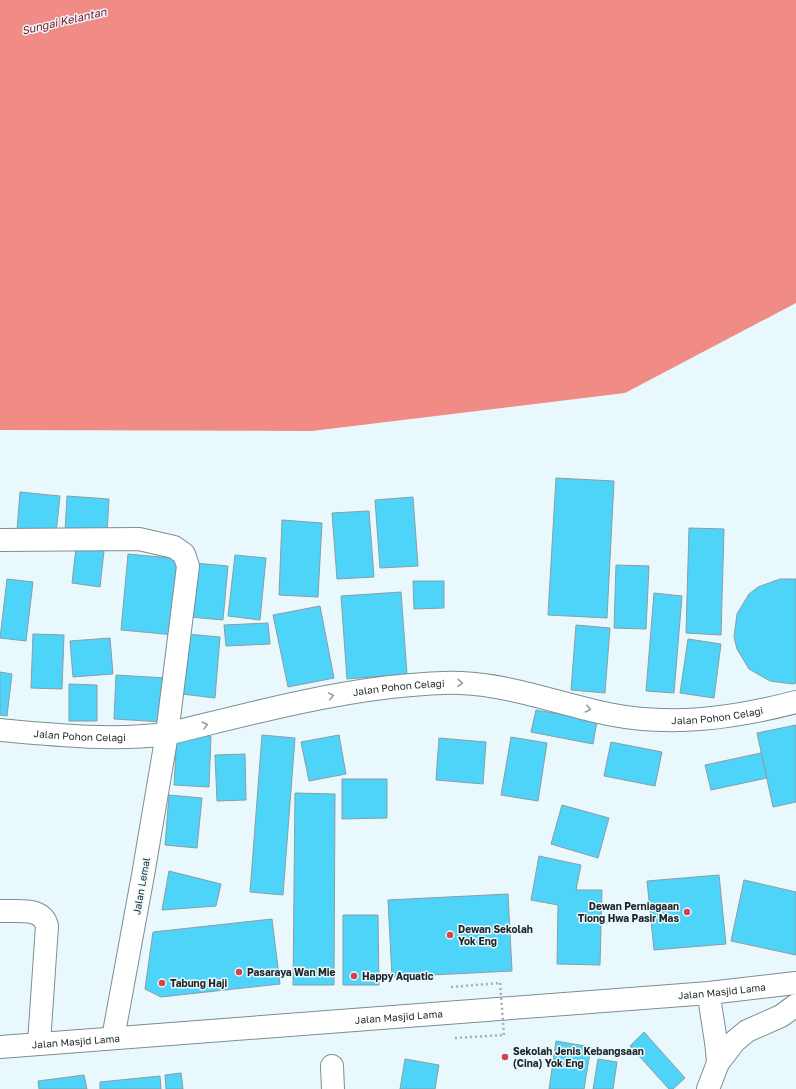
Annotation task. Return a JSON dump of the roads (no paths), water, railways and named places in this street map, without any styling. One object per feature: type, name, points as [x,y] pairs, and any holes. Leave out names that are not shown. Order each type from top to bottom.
[{"type":"main road","name":"Jalan Lemal","points":[[0,540],[139,539],[174,547],[184,554],[188,566],[167,734],[143,876],[113,1038]]},
{"type":"main road","name":"Jalan Pohon Celagi","points":[[0,730],[121,738],[167,734],[317,698],[367,690],[434,683],[481,684],[609,714],[648,720],[706,720],[769,709],[796,702]]},
{"type":"main road","points":[[0,911],[35,912],[43,916],[45,919],[47,926],[39,1043]]},
{"type":"main road","name":"Jalan Masjid Lama","points":[[1,1046],[710,993],[796,983]]},
{"type":"main road","points":[[710,993],[711,1015],[717,1042],[718,1063]]},
{"type":"main road","points":[[708,1089],[718,1063],[735,1041],[747,1031],[781,1016],[796,1005]]},
{"type":"main road","points":[[332,1066],[333,1089]]},
{"type":"water","name":"Sungai Kelantan","points":[[0,0],[796,0],[796,303],[625,393],[312,431],[0,430]]},
{"type":"place","name":"Dewan Perniagaan Tiong Hwa Pasir Mas","points":[[687,912]]},
{"type":"place","name":"Dewan Sekolah Yok Eng","points":[[450,935]]},
{"type":"place","name":"Pasaraya Wan Mie","points":[[239,972]]},
{"type":"place","name":"Happy Aquatic","points":[[354,976]]},
{"type":"place","name":"Tabung Haji","points":[[162,983]]},
{"type":"place","name":"Sekolah Jenis Kebangsaan (Cina) Yok Eng","points":[[505,1057]]}]
